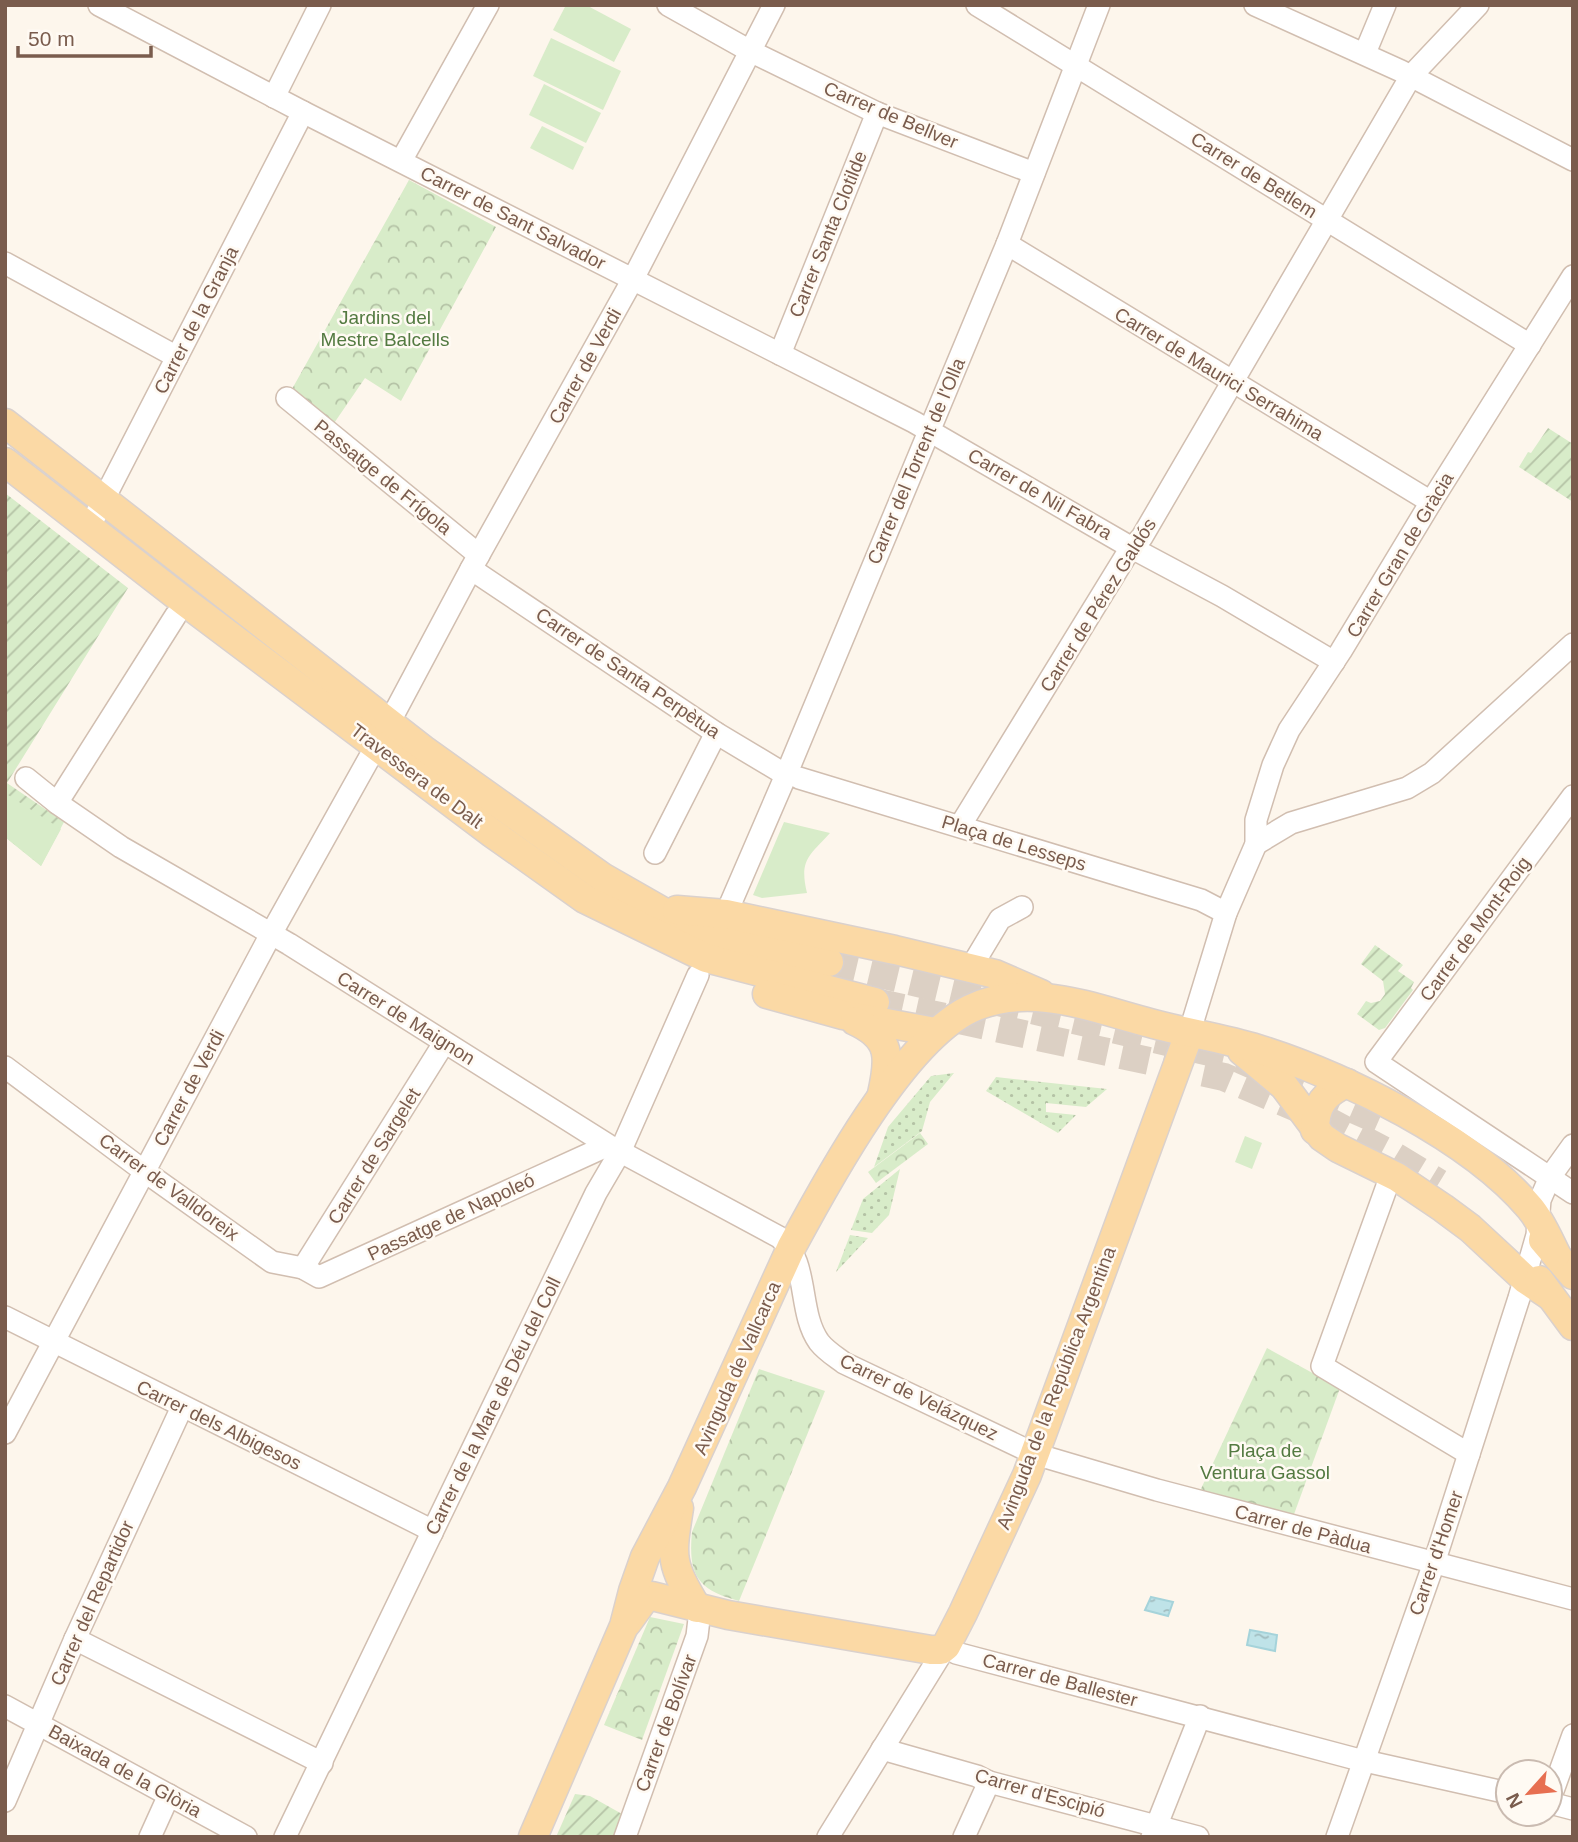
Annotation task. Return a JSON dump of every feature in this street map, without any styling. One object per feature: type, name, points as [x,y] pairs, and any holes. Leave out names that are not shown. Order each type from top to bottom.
[{"type":"main road","name":"Travessera de Dalt","points":[[5,423],[103,499],[383,735],[585,899],[875,1002]]},
{"type":"main road","name":"Travessera de Dalt","points":[[5,462],[89,528],[383,735],[522,822],[602,877],[672,917],[711,945],[746,944],[829,962]]},
{"type":"main road","points":[[711,945],[995,974],[1047,997],[1300,1063],[1347,1083],[1413,1118],[1474,1158],[1518,1195],[1551,1246]]},
{"type":"main road","points":[[711,945],[870,1028],[882,1041],[888,1059],[881,1097]]},
{"type":"main road","name":"Avinguda de Vallcarca","points":[[533,1837],[624,1626],[645,1557],[682,1487],[791,1248],[818,1199],[881,1097],[935,1032],[981,1004],[1005,998],[1047,997]]},
{"type":"main road","points":[[843,1015],[935,1032]]},
{"type":"main road","name":"Avinguda de la República Argentina","points":[[946,1647],[964,1614],[1035,1454],[1189,1034]]},
{"type":"main road","points":[[1233,1044],[1284,1087],[1315,1129],[1338,1148],[1397,1177],[1470,1228],[1527,1273],[1549,1295],[1573,1326]]},
{"type":"main road","points":[[1315,1129],[1320,1101],[1328,1093],[1347,1083]]},
{"type":"main road","points":[[1387,1124],[1463,1172],[1551,1246]]},
{"type":"main road","points":[[1439,1183],[1480,1215],[1511,1245],[1527,1273]]},
{"type":"main road","points":[[682,1487],[673,1555],[677,1571],[697,1608]]},
{"type":"main road","name":"Carrer de Ballester","points":[[624,1626],[649,1596],[697,1608],[931,1650],[942,1650],[946,1647]]},
{"type":"street","name":"Carrer de Sant Salvador","points":[[99,5],[123,11],[274,97],[928,430]]},
{"type":"street","points":[[274,97],[320,5]]},
{"type":"street","points":[[401,161],[488,5]]},
{"type":"street","name":"Carrer de Bellver","points":[[668,5],[750,51],[877,113],[1034,173]]},
{"type":"street","name":"Carrer de Verdi","points":[[5,1433],[271,934],[633,279],[774,5]]},
{"type":"street","name":"Carrer de Betlem","points":[[977,5],[1530,345]]},
{"type":"street","name":"Carrer del Torrent de l'Olla","points":[[711,945],[793,777],[928,430],[1007,244],[1099,5]]},
{"type":"street","points":[[1365,54],[1385,5]]},
{"type":"street","name":"Carrer de Pérez Galdós","points":[[960,826],[1132,548],[1142,537],[1329,221],[1411,76],[1478,5]]},
{"type":"street","points":[[1268,8],[1411,76],[1573,160]]},
{"type":"street","name":"Carrer de la Granja","points":[[89,528],[303,112]]},
{"type":"street","name":"Carrer Santa Clotilde","points":[[780,354],[877,113]]},
{"type":"street","name":"Carrer de Maurici Serrahima","points":[[1007,244],[1431,502]]},
{"type":"street","points":[[5,263],[177,357]]},
{"type":"street","name":"Carrer Gran de Gràcia","points":[[1256,844],[1256,820],[1273,765],[1289,730],[1573,276]]},
{"type":"street","name":"Passatge de Frígola","points":[[286,398],[475,562]]},
{"type":"street","name":"Carrer de Nil Fabra","points":[[928,430],[1132,548],[1223,596],[1334,662]]},
{"type":"street","name":"Carrer de Santa Perpètua","points":[[475,562],[716,733],[793,777]]},
{"type":"street","points":[[57,803],[176,615]]},
{"type":"street","points":[[1189,1034],[1226,913],[1256,844],[1291,823],[1407,788],[1432,773],[1573,644]]},
{"type":"street","points":[[655,853],[716,733]]},
{"type":"street","name":"Plaça de Lesseps","points":[[793,777],[1201,900],[1226,913]]},
{"type":"street","name":"Carrer de Maignon","points":[[26,778],[121,847],[271,934],[610,1150],[779,1237],[791,1248]]},
{"type":"street","name":"Carrer de Mont-Roig","points":[[1550,1177],[1376,1062],[1573,796]]},
{"type":"street","points":[[976,959],[992,912],[1022,907]]},
{"type":"street","name":"Carrer de la Mare de Déu del Coll","points":[[285,1837],[596,1193],[610,1150],[711,945]]},
{"type":"street","name":"Carrer de Sargelet","points":[[303,1268],[444,1043]]},
{"type":"street","name":"Carrer de Valldoreix","points":[[5,1067],[272,1262],[303,1268]]},
{"type":"street","name":"Carrer d'Homer","points":[[1337,1837],[1434,1563],[1527,1273],[1551,1246],[1540,1200],[1550,1177],[1573,1145]]},
{"type":"street","name":"Passatge de Napoleó","points":[[303,1268],[319,1277],[610,1150]]},
{"type":"street","points":[[1397,1177],[1387,1186],[1322,1367],[1469,1454]]},
{"type":"street","points":[[1550,1177],[1573,1193]]},
{"type":"street","name":"Carrer de Velázquez","points":[[791,1248],[809,1320],[814,1333],[826,1349],[844,1363],[1035,1454]]},
{"type":"street","name":"Carrer dels Albigesos","points":[[5,1317],[423,1526],[432,1533]]},
{"type":"street","name":"Carrer del Repartidor","points":[[5,1801],[75,1639],[182,1407]]},
{"type":"street","name":"Carrer de Pàdua","points":[[1035,1454],[1157,1490],[1573,1599]]},
{"type":"street","name":"Carrer de Bolívar","points":[[625,1837],[697,1636],[697,1608]]},
{"type":"street","points":[[75,1639],[322,1763]]},
{"type":"street","name":"Carrer de Ballester","points":[[946,1647],[956,1653],[1364,1761],[1494,1790]]},
{"type":"street","name":"Avinguda de la República Argentina","points":[[828,1837],[946,1647]]},
{"type":"street","name":"Baixada de la Glòria","points":[[5,1706],[246,1837]]},
{"type":"street","points":[[1155,1831],[1200,1716]]},
{"type":"street","points":[[1564,1761],[1573,1735]]},
{"type":"street","name":"Carrer d'Escipió","points":[[882,1749],[1155,1831],[1198,1837]]},
{"type":"street","points":[[964,1837],[989,1782]]},
{"type":"street","points":[[150,1837],[169,1796]]},
{"type":"green space","points":[[566,5],[586,5],[631,29],[614,62],[553,30]]},
{"type":"green space","points":[[551,38],[621,71],[603,110],[533,76]]},
{"type":"green space","points":[[544,84],[601,113],[586,143],[529,115]]},
{"type":"green space","points":[[542,126],[584,147],[573,170],[530,148]]},
{"type":"green space","name":"Jardins del Mestre Balcells","points":[[409,180],[496,227],[401,401],[365,378],[328,432],[287,398]]},
{"type":"green space","points":[[1548,428],[1573,444],[1573,502],[1519,467]]},
{"type":"green space","points":[[5,493],[128,588],[7,783],[64,822],[41,866],[5,837]]},
{"type":"green space","points":[[5,793],[61,829],[41,866],[5,837]]},
{"type":"green space","points":[[784,822],[830,833],[816,847],[805,866],[807,893],[762,898],[753,895]]},
{"type":"green space","points":[[1375,945],[1403,965],[1398,971],[1414,982],[1411,988],[1413,990],[1385,1028],[1379,1030],[1357,1014],[1366,1001],[1380,1001],[1385,994],[1383,981],[1361,964]]},
{"type":"green space","points":[[954,1073],[930,1102],[922,1131],[874,1167],[888,1127],[931,1076]]},
{"type":"green space","points":[[996,1077],[1107,1089],[1086,1107],[1046,1103],[1046,1112],[1076,1115],[1058,1133],[986,1091]]},
{"type":"green space","points":[[920,1133],[928,1144],[876,1183],[868,1172]]},
{"type":"green space","points":[[1245,1136],[1262,1143],[1252,1169],[1235,1162]]},
{"type":"green space","points":[[900,1169],[889,1215],[872,1233],[851,1230],[863,1199]]},
{"type":"green space","points":[[850,1235],[868,1238],[836,1272]]},
{"type":"green space","name":"Plaça de Ventura Gassol","points":[[1267,1348],[1340,1388],[1293,1517],[1199,1493]]},
{"type":"green space","points":[[759,1369],[825,1391],[739,1601],[713,1592],[698,1578],[692,1559],[692,1532]]},
{"type":"green space","points":[[650,1617],[684,1624],[642,1740],[604,1725]]},
{"type":"green space","points":[[575,1794],[590,1796],[622,1814],[614,1837],[556,1837]]},
{"type":"water","points":[[1151,1597],[1173,1602],[1168,1616],[1145,1610]]},
{"type":"water","points":[[1250,1630],[1277,1635],[1275,1651],[1247,1645]]},
{"type":"tunnel","points":[[829,962],[1239,1059],[1387,1124]]},
{"type":"tunnel","points":[[875,1002],[1224,1077],[1330,1122],[1439,1183]]}]
